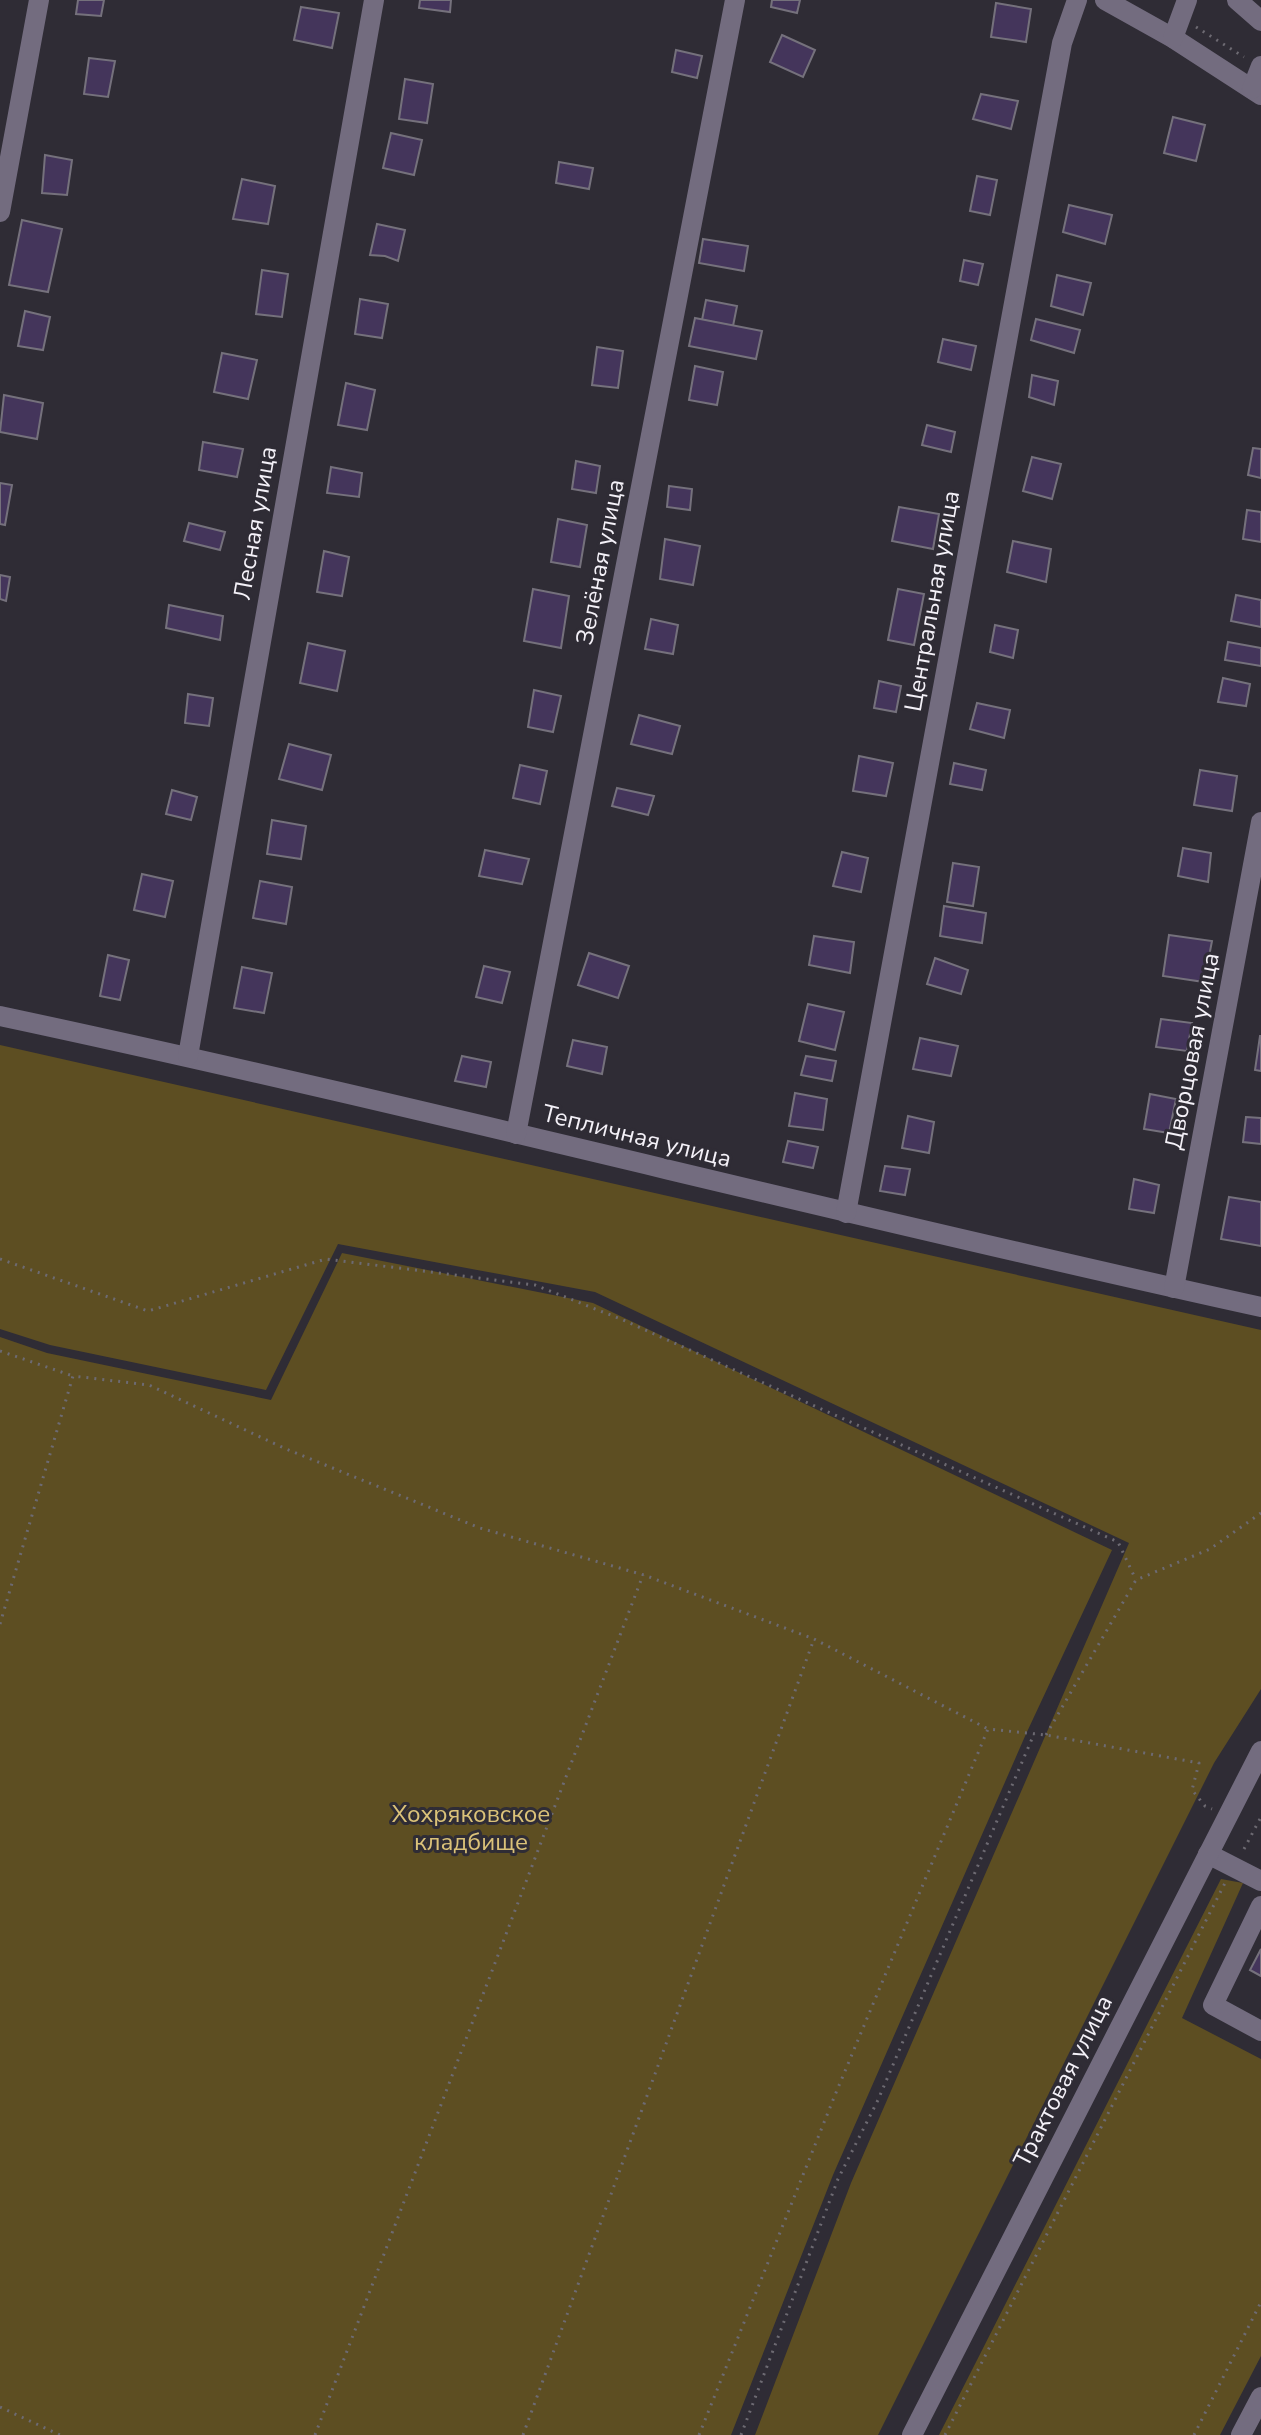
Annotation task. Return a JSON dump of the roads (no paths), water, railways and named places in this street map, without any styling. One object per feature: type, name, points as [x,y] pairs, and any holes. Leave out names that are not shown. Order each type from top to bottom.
[{"type":"street","points":[[0,212],[39,0]]},
{"type":"street","name":"Лесная улица","points":[[188,1056],[374,0]]},
{"type":"street","name":"Зелёная улица","points":[[516,1134],[735,0]]},
{"type":"street","name":"Центральная улица","points":[[846,1213],[1062,43],[1077,0]]},
{"type":"street","points":[[1105,0],[1173,38],[1256,92],[1261,66]]},
{"type":"street","points":[[1237,0],[1261,21]]},
{"type":"street","points":[[1173,38],[1184,9]]},
{"type":"street","name":"Дворцовая улица","points":[[1174,1288],[1261,822]]},
{"type":"street","name":"Тепличная улица","points":[[0,1016],[188,1056],[846,1213],[1261,1307]]},
{"type":"street","name":"Трактовая улица","points":[[912,2435],[1261,1751]]},
{"type":"street","points":[[1208,1854],[1261,1881]]},
{"type":"street","points":[[1261,1906],[1213,2005],[1261,2031]]},
{"type":"street","points":[[1241,2435],[1261,2397]]},
{"type":"park label","name":"Хохряковское кладбище","points":[[471,1828]]}]
